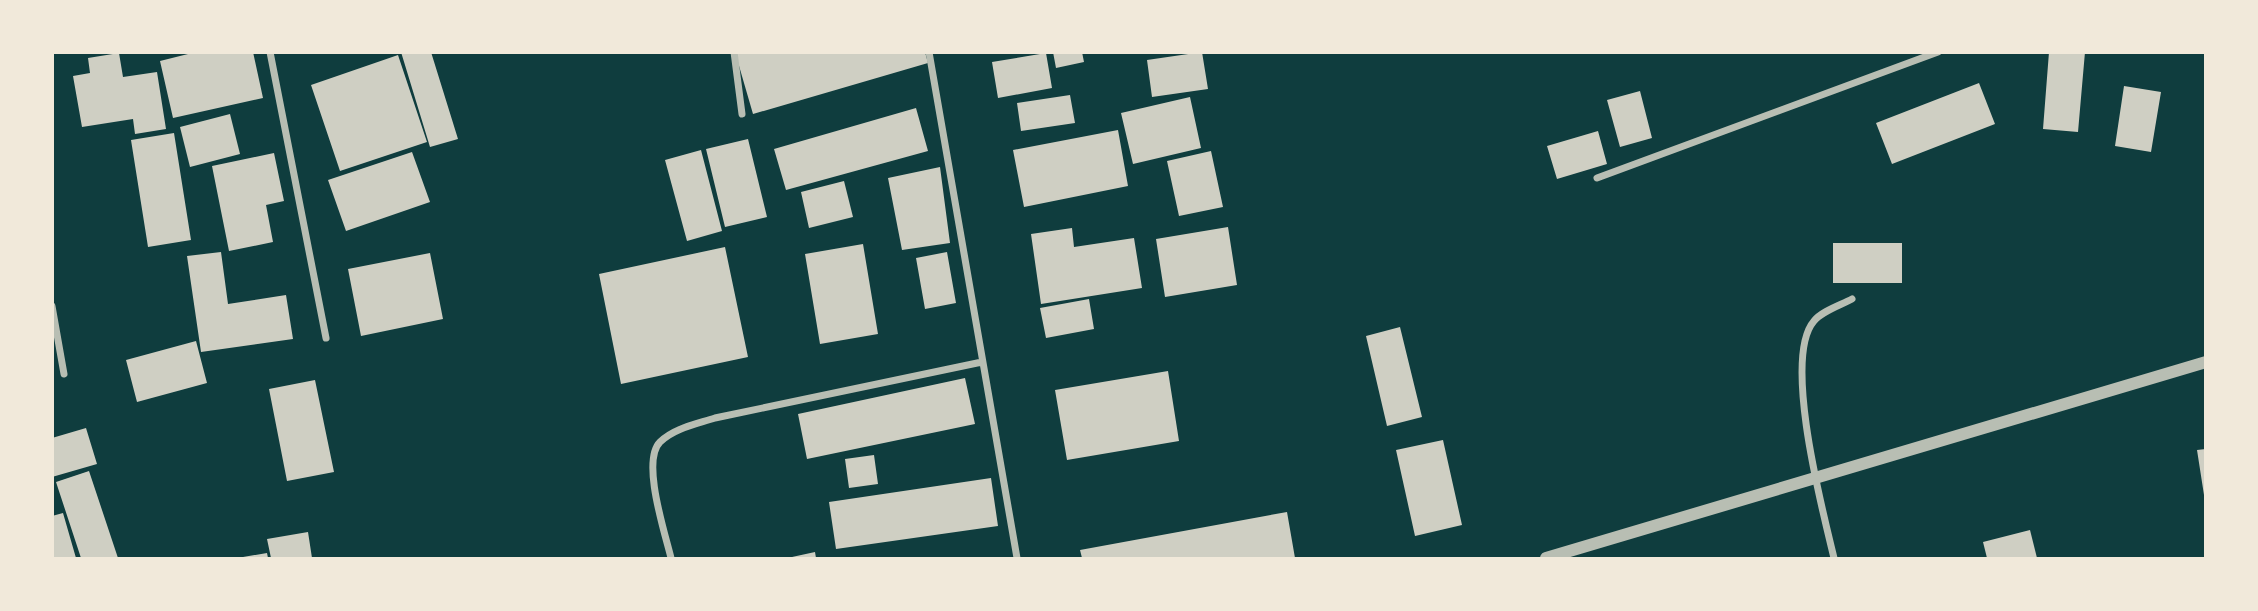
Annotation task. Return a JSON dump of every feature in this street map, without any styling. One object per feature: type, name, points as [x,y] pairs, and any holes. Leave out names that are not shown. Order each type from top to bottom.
[{"type":"street","points":[[270,52],[326,338]]},
{"type":"street","points":[[734,52],[742,114]]},
{"type":"street","points":[[929,52],[1017,558]]},
{"type":"street","points":[[1597,178],[1938,52]]},
{"type":"street","points":[[1834,558],[1814,478],[1801,361],[1804,338],[1815,319],[1852,299]]},
{"type":"street","points":[[52,306],[64,374]]},
{"type":"street","points":[[671,558],[654,485],[652,458],[658,443],[674,432],[715,418],[982,362]]},
{"type":"street","points":[[1546,558],[2206,362]]},
{"type":"building","points":[[196,52],[253,52],[263,98],[173,118],[160,61]]},
{"type":"building","points":[[401,52],[431,52],[458,139],[430,147]]},
{"type":"building","points":[[735,52],[925,52],[928,63],[753,114]]},
{"type":"building","points":[[1053,52],[1082,52],[1084,62],[1056,68]]},
{"type":"building","points":[[1202,52],[1208,89],[1152,97],[1147,60]]},
{"type":"building","points":[[2049,52],[2085,52],[2078,132],[2043,129]]},
{"type":"building","points":[[119,53],[123,77],[157,72],[166,129],[135,134],[133,119],[82,127],[73,76],[90,73],[88,58]]},
{"type":"building","points":[[1046,53],[1052,88],[998,98],[992,62]]},
{"type":"building","points":[[398,55],[427,142],[340,171],[311,85]]},
{"type":"building","points":[[1979,83],[1995,124],[1892,164],[1876,123]]},
{"type":"building","points":[[2124,86],[2161,92],[2151,152],[2115,146]]},
{"type":"building","points":[[1640,91],[1652,138],[1620,147],[1607,100]]},
{"type":"building","points":[[1070,95],[1075,123],[1021,131],[1017,103]]},
{"type":"building","points":[[1190,97],[1201,148],[1133,164],[1121,113]]},
{"type":"building","points":[[916,108],[928,151],[786,190],[774,149]]},
{"type":"building","points":[[230,114],[240,154],[190,167],[180,127]]},
{"type":"building","points":[[1118,130],[1128,186],[1024,207],[1013,150]]},
{"type":"building","points":[[1598,131],[1607,164],[1557,179],[1547,146]]},
{"type":"building","points":[[174,133],[191,240],[148,247],[131,140]]},
{"type":"building","points":[[748,139],[767,217],[725,227],[706,149]]},
{"type":"building","points":[[701,150],[722,231],[687,241],[665,160]]},
{"type":"building","points":[[1211,151],[1223,207],[1179,216],[1167,161]]},
{"type":"building","points":[[412,152],[430,202],[346,231],[328,180]]},
{"type":"building","points":[[274,153],[284,201],[266,205],[273,242],[229,251],[212,166]]},
{"type":"building","points":[[940,167],[950,243],[902,250],[888,178]]},
{"type":"building","points":[[844,181],[853,217],[809,228],[801,192]]},
{"type":"building","points":[[1228,227],[1237,285],[1165,297],[1156,239]]},
{"type":"building","points":[[1072,228],[1074,247],[1134,238],[1142,288],[1041,304],[1031,234]]},
{"type":"building","points":[[1833,243],[1902,243],[1902,283],[1833,283]]},
{"type":"building","points":[[863,244],[878,334],[820,344],[805,254]]},
{"type":"building","points":[[725,247],[748,357],[621,384],[599,274]]},
{"type":"building","points":[[221,252],[228,304],[286,295],[293,339],[201,352],[187,256]]},
{"type":"building","points":[[947,252],[956,303],[925,309],[916,258]]},
{"type":"building","points":[[430,253],[443,319],[361,336],[348,269]]},
{"type":"building","points":[[1089,299],[1094,329],[1046,338],[1040,308]]},
{"type":"building","points":[[1400,327],[1422,417],[1387,426],[1366,336]]},
{"type":"building","points":[[196,341],[207,383],[137,402],[126,360]]},
{"type":"building","points":[[1168,371],[1179,441],[1067,460],[1055,390]]},
{"type":"building","points":[[965,378],[975,424],[807,459],[798,414]]},
{"type":"building","points":[[315,380],[334,472],[287,481],[269,389]]},
{"type":"building","points":[[86,428],[97,464],[52,477],[52,438]]},
{"type":"building","points":[[1443,440],[1462,525],[1415,536],[1396,450]]},
{"type":"building","points":[[2206,449],[2206,495],[2204,495],[2197,450]]},
{"type":"building","points":[[874,455],[878,484],[849,488],[845,459]]},
{"type":"building","points":[[89,471],[118,558],[81,558],[56,482]]},
{"type":"building","points":[[991,478],[998,526],[836,549],[829,502]]},
{"type":"building","points":[[1287,512],[1295,558],[1082,558],[1080,550]]},
{"type":"building","points":[[63,513],[76,558],[52,558],[52,516]]},
{"type":"building","points":[[2030,530],[2037,558],[1987,558],[1983,542]]},
{"type":"building","points":[[308,532],[312,558],[271,558],[267,539]]},
{"type":"building","points":[[815,552],[816,558],[792,558],[792,557]]},
{"type":"building","points":[[267,553],[268,558],[243,558],[243,557]]}]
